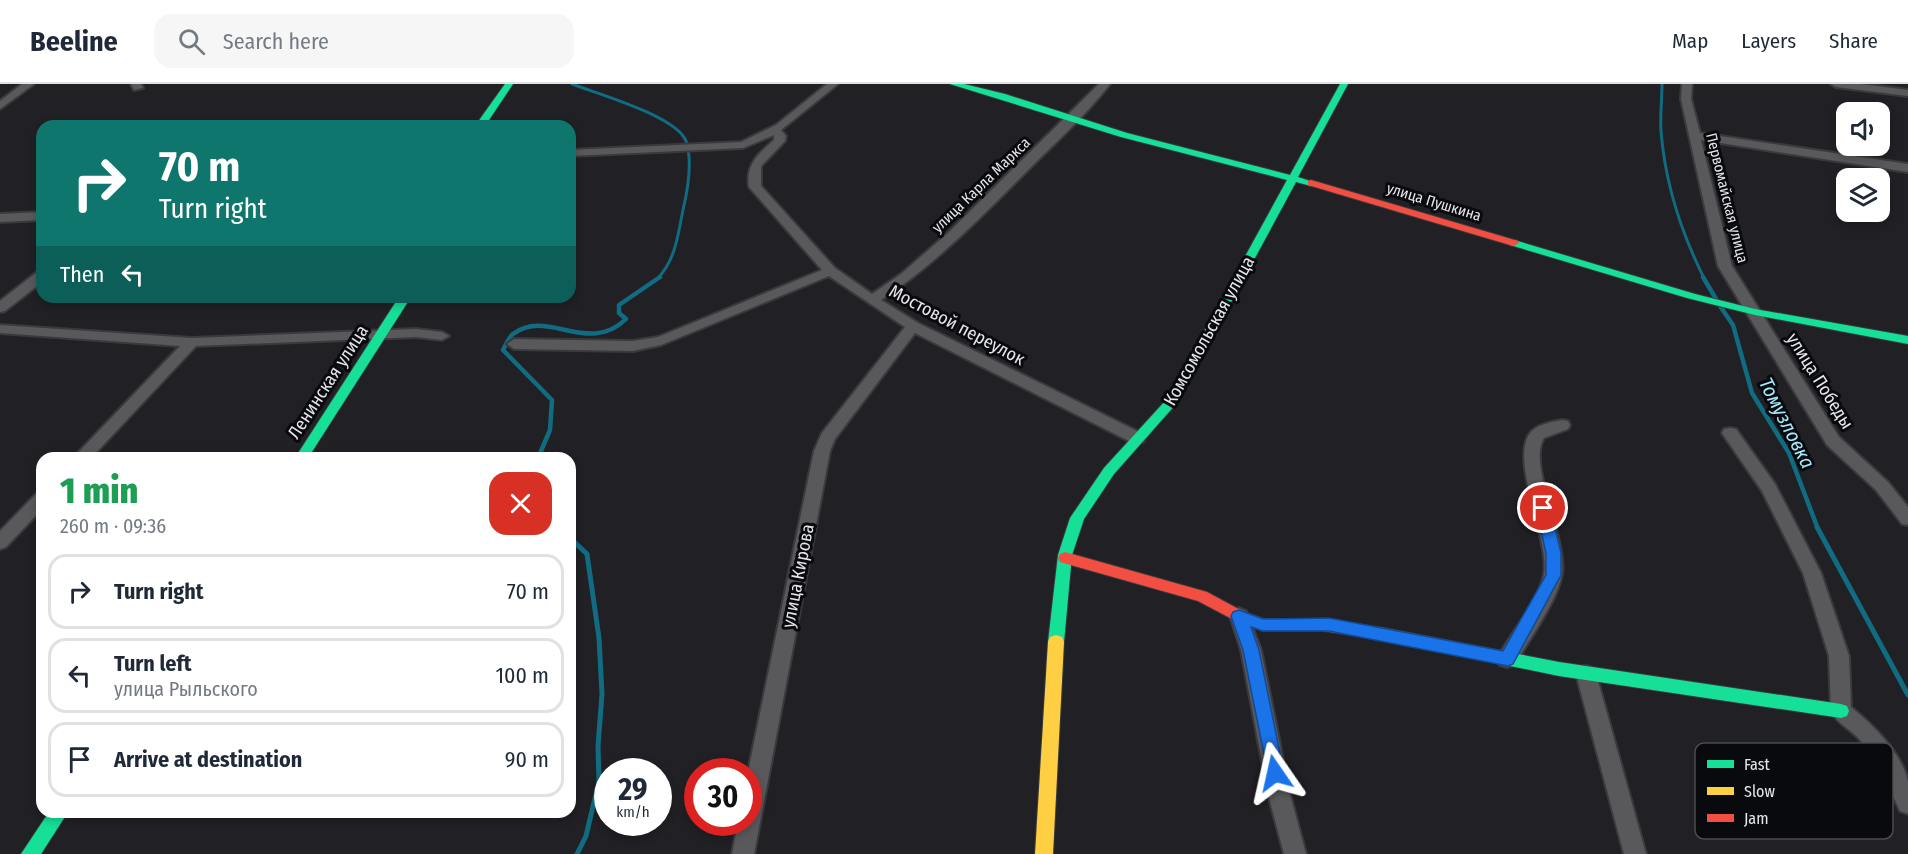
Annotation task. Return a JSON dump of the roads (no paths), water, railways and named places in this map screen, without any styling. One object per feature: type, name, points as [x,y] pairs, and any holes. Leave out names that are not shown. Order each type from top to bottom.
[{"type":"street","points":[[0,106],[29,84]]},
{"type":"street","points":[[483,120],[509,84]]},
{"type":"street","points":[[576,153],[743,145],[776,131],[833,84]]},
{"type":"street","name":"улица Пушкина","points":[[954,84],[1002,96],[1072,120],[1346,192],[1691,296],[1751,311],[1908,340]]},
{"type":"street","name":"улица Карла Маркса","points":[[872,300],[894,286],[945,244],[1072,120],[1105,84]]},
{"type":"street","name":"Комсомольская улица","points":[[1044,854],[1049,713],[1065,558],[1076,519],[1108,471],[1137,438],[1156,422],[1172,401],[1344,84]]},
{"type":"street","name":"Первомайская улица","points":[[1687,84],[1686,99],[1725,266],[1751,311]]},
{"type":"street","points":[[1836,84],[1908,93]]},
{"type":"street","name":"Мостовой переулок","points":[[776,131],[780,136],[779,141],[754,166],[752,176],[755,187],[830,271],[913,326],[1137,438]]},
{"type":"street","points":[[1694,136],[1908,168]]},
{"type":"street","points":[[0,218],[36,216]]},
{"type":"street","points":[[514,344],[633,346],[661,341],[830,271]]},
{"type":"street","points":[[0,308],[36,280]]},
{"type":"street","name":"Ленинская улица","points":[[305,452],[401,303]]},
{"type":"street","name":"улица Победы","points":[[1751,311],[1833,441],[1882,486],[1908,519]]},
{"type":"street","name":"улица Кирова","points":[[743,854],[822,451],[828,437],[913,326]]},
{"type":"street","points":[[0,329],[192,342],[416,333],[442,336]]},
{"type":"street","points":[[87,452],[192,342]]},
{"type":"street","points":[[1508,659],[1554,575],[1553,553],[1533,463],[1534,440],[1541,432],[1562,425]]},
{"type":"street","points":[[1730,433],[1769,488],[1812,573],[1839,656],[1841,711]]},
{"type":"street","points":[[0,542],[36,504]]},
{"type":"street","points":[[1065,558],[1202,596],[1239,616],[1263,625],[1329,625],[1351,628],[1586,674],[1841,711],[1867,732],[1875,743]]},
{"type":"street","points":[[1239,616],[1251,650],[1279,794],[1295,854]]},
{"type":"street","points":[[1586,674],[1635,854]]},
{"type":"street","points":[[1893,773],[1908,804]]},
{"type":"street","points":[[30,854],[55,818]]},
{"type":"waterway","points":[[572,84],[652,115],[668,123],[686,141],[689,176],[680,228],[673,254],[658,278]]},
{"type":"waterway","name":"Томузловка","points":[[1662,84],[1661,131],[1670,188],[1681,225],[1704,278]]},
{"type":"waterway","points":[[541,452],[550,430],[552,400],[503,350],[510,337],[526,327],[540,326],[583,333],[597,333],[612,329],[626,319],[619,313],[619,305],[660,277]]},
{"type":"waterway","name":"Томузловка","points":[[1703,277],[1716,299]]},
{"type":"waterway","name":"Томузловка","points":[[1720,306],[1733,325],[1752,393],[1789,453],[1818,528]]},
{"type":"waterway","name":"Томузловка","points":[[1818,528],[1908,695]]},
{"type":"waterway","points":[[576,544],[587,554],[599,638],[602,694],[598,746],[599,781],[586,836],[577,854]]}]
